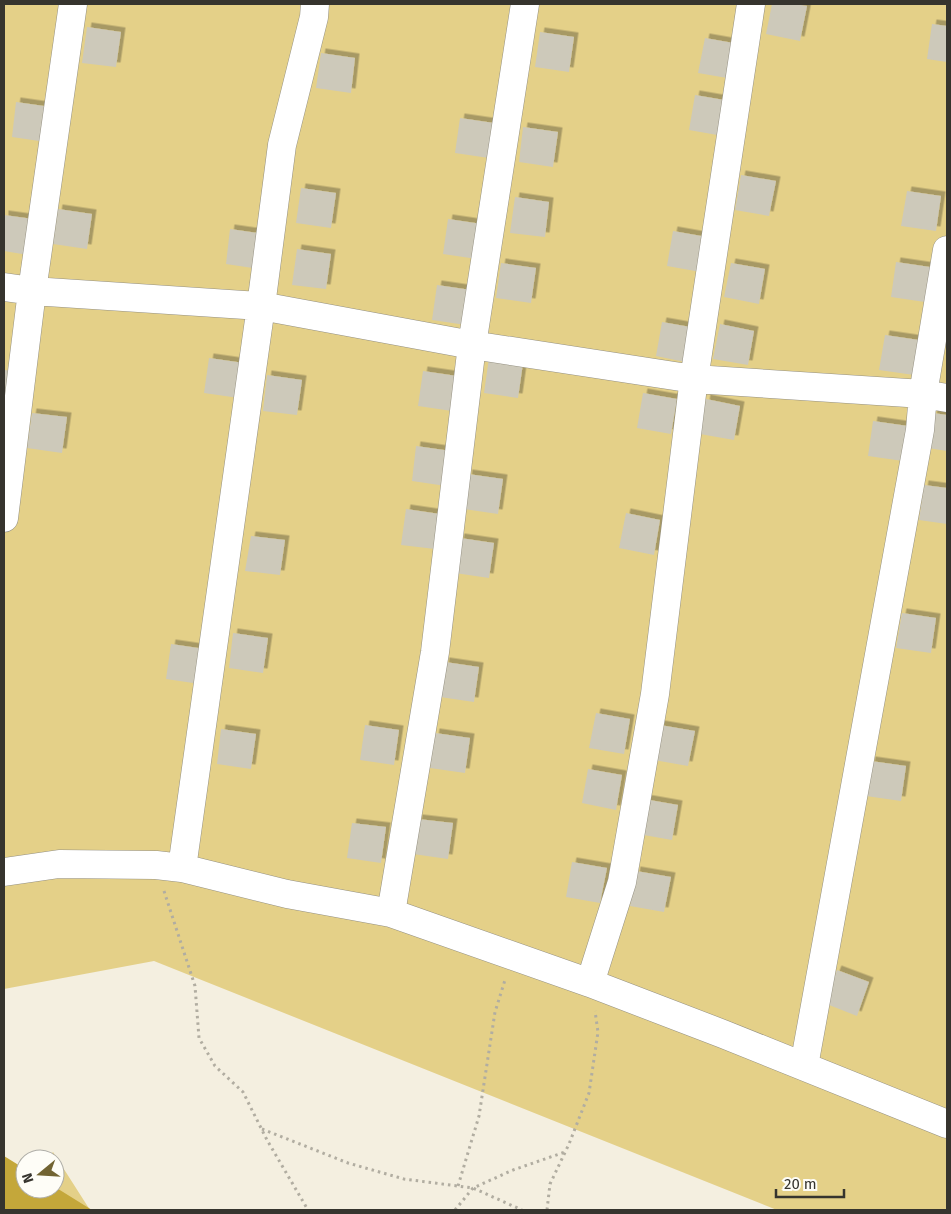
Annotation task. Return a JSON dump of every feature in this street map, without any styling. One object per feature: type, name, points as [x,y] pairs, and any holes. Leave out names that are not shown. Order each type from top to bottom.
[{"type":"street","points":[[4,518],[32,291],[73,4]]},
{"type":"street","points":[[182,868],[282,145],[314,17],[315,4]]},
{"type":"street","points":[[392,913],[435,652],[472,345],[525,4]]},
{"type":"street","points":[[590,983],[622,882],[655,694],[694,379],[751,4]]},
{"type":"street","points":[[804,1066],[920,430],[935,396],[947,250]]},
{"type":"street","points":[[4,287],[32,291],[261,306],[472,345],[694,379],[935,396]]},
{"type":"street","points":[[4,872],[59,864],[156,865],[182,868],[287,894],[392,913],[590,983],[947,1124]]},
{"type":"path","points":[[156,865],[195,986],[199,1038],[215,1066],[243,1092],[308,1210]]},
{"type":"path","points":[[458,1186],[479,1116],[495,1012],[512,957]]},
{"type":"path","points":[[547,1210],[550,1184],[566,1152],[589,1092],[598,1032],[590,983]]},
{"type":"path","points":[[262,1129],[348,1163],[404,1178],[473,1188],[522,1210]]},
{"type":"path","points":[[454,1210],[473,1188],[513,1170],[566,1152]]},
{"type":"shaded area","points":[[4,4],[947,4],[947,1210],[777,1210],[154,961],[4,989]]},
{"type":"shaded area","points":[[4,1156],[15,1163],[15,1199],[65,1199],[65,1193],[92,1210],[4,1210]]},
{"type":"shaded area","points":[[65,1171],[90,1210],[4,1210],[4,1186],[15,1188],[15,1199],[65,1199]]},
{"type":"building","points":[[772,4],[807,6],[800,41],[766,34]]},
{"type":"building","points":[[932,24],[947,26],[947,62],[927,59]]},
{"type":"building","points":[[87,27],[121,32],[116,67],[82,63]]},
{"type":"building","points":[[540,32],[574,37],[569,72],[535,67]]},
{"type":"building","points":[[705,38],[739,44],[733,79],[698,73]]},
{"type":"building","points":[[321,53],[355,58],[351,93],[316,88]]},
{"type":"building","points":[[695,95],[730,101],[723,136],[689,130]]},
{"type":"building","points":[[16,102],[51,107],[46,142],[12,137]]},
{"type":"building","points":[[460,118],[494,123],[489,158],[455,153]]},
{"type":"building","points":[[523,127],[558,132],[553,167],[519,162]]},
{"type":"building","points":[[741,175],[776,181],[769,216],[735,210]]},
{"type":"building","points":[[301,188],[336,193],[331,228],[296,223]]},
{"type":"building","points":[[907,191],[941,196],[936,231],[901,226]]},
{"type":"building","points":[[515,197],[549,202],[545,237],[510,233]]},
{"type":"building","points":[[58,209],[92,214],[87,249],[53,244]]},
{"type":"building","points":[[4,215],[33,219],[28,255],[4,251]]},
{"type":"building","points":[[448,219],[482,224],[477,259],[443,254]]},
{"type":"building","points":[[230,229],[265,234],[260,269],[226,264]]},
{"type":"building","points":[[673,231],[707,237],[701,272],[667,266]]},
{"type":"building","points":[[297,249],[331,254],[326,289],[292,285]]},
{"type":"building","points":[[896,262],[930,267],[925,302],[891,297]]},
{"type":"building","points":[[501,263],[536,268],[531,303],[496,298]]},
{"type":"building","points":[[731,263],[765,269],[759,304],[724,297]]},
{"type":"building","points":[[437,285],[471,290],[466,325],[432,320]]},
{"type":"building","points":[[662,322],[696,328],[690,363],[656,356]]},
{"type":"building","points":[[720,324],[754,331],[748,365],[713,359]]},
{"type":"building","points":[[885,335],[919,340],[914,375],[879,370]]},
{"type":"building","points":[[209,358],[244,363],[239,398],[204,393]]},
{"type":"building","points":[[489,358],[523,363],[518,398],[484,393]]},
{"type":"building","points":[[4,370],[16,371],[12,406],[4,405]]},
{"type":"building","points":[[423,371],[457,376],[452,411],[418,406]]},
{"type":"building","points":[[267,375],[302,380],[297,415],[263,411]]},
{"type":"building","points":[[643,393],[677,399],[671,434],[637,428]]},
{"type":"building","points":[[706,399],[740,406],[734,440],[700,434]]},
{"type":"building","points":[[32,413],[67,417],[62,453],[27,448]]},
{"type":"building","points":[[933,413],[947,415],[947,451],[928,448]]},
{"type":"building","points":[[873,421],[908,426],[903,461],[868,456]]},
{"type":"building","points":[[416,446],[451,451],[446,486],[412,481]]},
{"type":"building","points":[[468,474],[503,479],[498,514],[464,509]]},
{"type":"building","points":[[924,485],[947,488],[947,524],[919,520]]},
{"type":"building","points":[[406,509],[440,514],[435,549],[401,545]]},
{"type":"building","points":[[626,513],[660,520],[654,555],[619,548]]},
{"type":"building","points":[[251,536],[285,540],[280,575],[245,571]]},
{"type":"building","points":[[460,538],[494,543],[489,578],[455,573]]},
{"type":"building","points":[[902,613],[936,618],[931,653],[896,648]]},
{"type":"building","points":[[233,633],[268,638],[263,673],[229,668]]},
{"type":"building","points":[[171,644],[205,649],[200,684],[166,679]]},
{"type":"building","points":[[445,662],[479,667],[474,702],[440,697]]},
{"type":"building","points":[[596,713],[630,719],[624,754],[589,748]]},
{"type":"building","points":[[365,725],[399,730],[394,765],[360,760]]},
{"type":"building","points":[[660,725],[695,731],[688,766],[654,760]]},
{"type":"building","points":[[221,729],[256,734],[251,769],[217,764]]},
{"type":"building","points":[[435,733],[470,738],[465,773],[430,768]]},
{"type":"building","points":[[871,761],[906,766],[901,801],[866,796]]},
{"type":"building","points":[[588,769],[622,775],[616,810],[582,803]]},
{"type":"building","points":[[644,799],[678,805],[672,840],[638,834]]},
{"type":"building","points":[[418,819],[453,823],[448,859],[413,854]]},
{"type":"building","points":[[352,823],[386,827],[381,863],[347,858]]},
{"type":"building","points":[[572,862],[607,868],[600,903],[566,897]]},
{"type":"building","points":[[636,871],[671,877],[664,912],[630,906]]},
{"type":"building","points":[[837,970],[869,982],[857,1016],[824,1003]]}]
